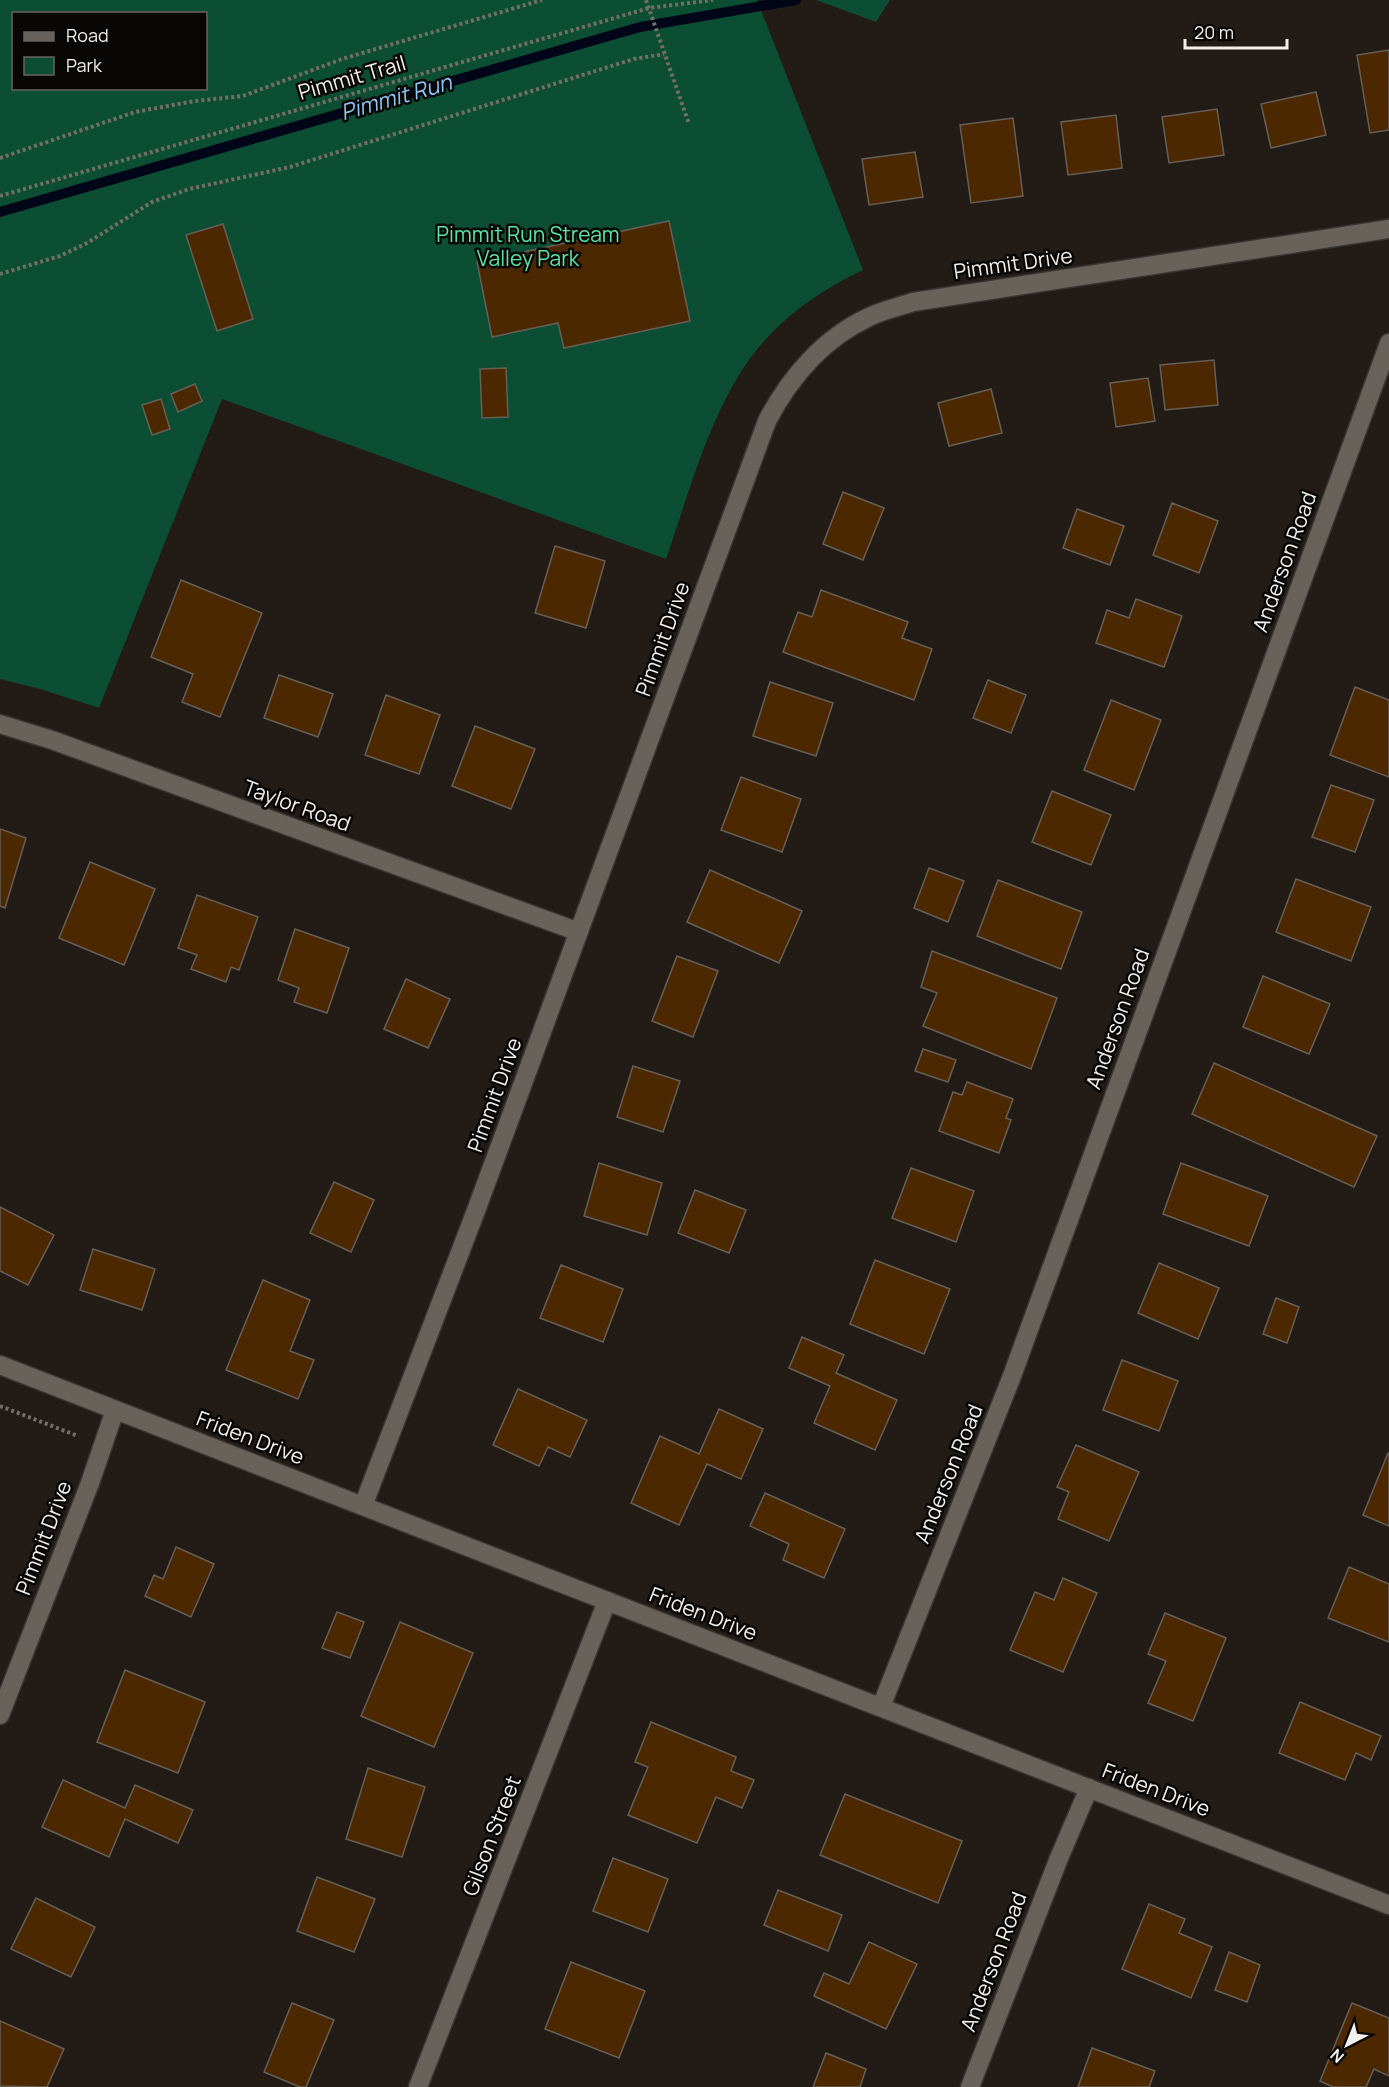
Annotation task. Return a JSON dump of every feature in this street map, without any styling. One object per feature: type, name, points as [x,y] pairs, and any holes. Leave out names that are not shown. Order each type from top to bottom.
[{"type":"street","name":"Pimmit Drive","points":[[363,1506],[477,1208],[766,421],[781,395],[809,360],[845,330],[871,316],[913,302],[1389,229]]},
{"type":"street","name":"Anderson Road","points":[[881,1707],[1012,1376],[1389,342]]},
{"type":"street","name":"Taylor Road","points":[[0,724],[52,740],[579,932]]},
{"type":"street","name":"Friden Drive","points":[[0,1365],[1389,1905]]},
{"type":"street","name":"Pimmit Drive","points":[[0,1715],[116,1410]]},
{"type":"street","name":"Gilson Street","points":[[418,2087],[607,1601]]},
{"type":"street","name":"Anderson Road","points":[[970,2087],[1059,1858],[1089,1788]]},
{"type":"path","points":[[0,158],[135,112],[195,101],[243,96],[342,59],[542,0]]},
{"type":"path","points":[[646,0],[689,124]]},
{"type":"path","name":"Pimmit Trail","points":[[0,195],[648,8],[713,0]]},
{"type":"path","points":[[0,274],[60,255],[87,243],[152,202],[180,192],[290,166],[634,59],[664,54]]},
{"type":"path","points":[[0,1406],[103,1446]]},
{"type":"green space","name":"Pimmit Run Stream Valley Park","points":[[0,0],[757,0],[863,270],[824,291],[799,308],[776,328],[748,362],[718,414],[666,559],[222,399],[99,708],[0,679]]},
{"type":"green space","points":[[816,0],[890,0],[876,22]]},
{"type":"building","points":[[1389,50],[1389,130],[1370,133],[1357,55]]},
{"type":"building","points":[[1316,92],[1326,135],[1271,148],[1261,104]]},
{"type":"building","points":[[1217,109],[1224,155],[1169,163],[1162,117]]},
{"type":"building","points":[[1116,115],[1122,168],[1068,175],[1061,122]]},
{"type":"building","points":[[1013,118],[1023,196],[971,203],[960,125]]},
{"type":"building","points":[[915,152],[923,197],[869,205],[862,159]]},
{"type":"building","points":[[669,221],[690,321],[564,348],[558,323],[492,337],[477,262]]},
{"type":"building","points":[[223,224],[253,319],[217,331],[186,235]]},
{"type":"building","points":[[1214,360],[1218,405],[1165,410],[1160,365]]},
{"type":"building","points":[[506,368],[508,417],[482,418],[480,369]]},
{"type":"building","points":[[1148,378],[1155,421],[1116,427],[1110,383]]},
{"type":"building","points":[[195,384],[202,401],[178,412],[171,394]]},
{"type":"building","points":[[991,389],[1002,433],[949,446],[938,403]]},
{"type":"building","points":[[161,399],[170,429],[152,435],[142,405]]},
{"type":"building","points":[[843,492],[884,508],[863,560],[823,544]]},
{"type":"building","points":[[1172,503],[1218,521],[1199,573],[1153,555]]},
{"type":"building","points":[[1077,509],[1124,526],[1110,565],[1063,548]]},
{"type":"building","points":[[555,546],[605,561],[586,628],[535,613]]},
{"type":"building","points":[[181,580],[262,613],[220,717],[182,702],[193,674],[151,657]]},
{"type":"building","points":[[821,590],[908,622],[902,638],[932,649],[914,700],[783,652],[798,612],[812,617]]},
{"type":"building","points":[[1136,599],[1182,616],[1164,667],[1096,643],[1107,610],[1129,618]]},
{"type":"building","points":[[279,675],[333,694],[318,737],[264,718]]},
{"type":"building","points":[[988,680],[1026,695],[1011,733],[973,718]]},
{"type":"building","points":[[770,682],[833,703],[816,756],[753,736]]},
{"type":"building","points":[[1355,687],[1389,700],[1389,777],[1330,755]]},
{"type":"building","points":[[386,695],[440,715],[419,774],[365,755]]},
{"type":"building","points":[[1111,700],[1161,720],[1134,790],[1084,770]]},
{"type":"building","points":[[475,726],[535,749],[511,809],[452,786]]},
{"type":"building","points":[[741,777],[801,799],[782,852],[721,830]]},
{"type":"building","points":[[1331,785],[1374,800],[1355,852],[1312,837]]},
{"type":"building","points":[[1052,791],[1111,815],[1091,865],[1032,842]]},
{"type":"building","points":[[0,829],[26,838],[5,908],[0,906]]},
{"type":"building","points":[[90,862],[155,889],[124,965],[59,938]]},
{"type":"building","points":[[929,868],[964,881],[948,922],[914,908]]},
{"type":"building","points":[[710,870],[802,911],[779,963],[687,922]]},
{"type":"building","points":[[1296,879],[1371,907],[1351,961],[1276,932]]},
{"type":"building","points":[[998,880],[1082,912],[1061,969],[977,936]]},
{"type":"building","points":[[197,895],[258,917],[239,970],[231,967],[226,982],[191,969],[197,955],[178,948]]},
{"type":"building","points":[[295,929],[349,948],[327,1013],[294,1002],[299,988],[278,980]]},
{"type":"building","points":[[932,951],[1057,998],[1031,1069],[923,1026],[937,993],[921,987]]},
{"type":"building","points":[[677,956],[718,971],[693,1037],[652,1021]]},
{"type":"building","points":[[1263,976],[1330,1004],[1309,1054],[1243,1027]]},
{"type":"building","points":[[406,979],[450,999],[428,1048],[384,1029]]},
{"type":"building","points":[[923,1049],[956,1060],[948,1082],[915,1071]]},
{"type":"building","points":[[1214,1063],[1377,1136],[1354,1187],[1192,1114]]},
{"type":"building","points":[[633,1066],[680,1081],[663,1132],[617,1117]]},
{"type":"building","points":[[967,1082],[1013,1099],[1006,1118],[1011,1120],[999,1153],[939,1131],[953,1092],[962,1095]]},
{"type":"building","points":[[599,1163],[662,1183],[647,1235],[584,1216]]},
{"type":"building","points":[[1181,1163],[1268,1196],[1249,1246],[1163,1214]]},
{"type":"building","points":[[911,1168],[974,1191],[956,1242],[892,1218]]},
{"type":"building","points":[[334,1182],[374,1200],[351,1252],[310,1233]]},
{"type":"building","points":[[695,1190],[746,1210],[729,1253],[678,1233]]},
{"type":"building","points":[[0,1207],[54,1235],[28,1285],[0,1271]]},
{"type":"building","points":[[93,1249],[155,1269],[142,1310],[80,1290]]},
{"type":"building","points":[[875,1260],[950,1289],[924,1354],[850,1324]]},
{"type":"building","points":[[1159,1263],[1219,1288],[1198,1339],[1138,1313]]},
{"type":"building","points":[[561,1265],[623,1289],[603,1342],[540,1318]]},
{"type":"building","points":[[263,1280],[310,1300],[290,1351],[314,1360],[298,1399],[226,1370]]},
{"type":"building","points":[[1276,1298],[1299,1307],[1287,1343],[1263,1334]]},
{"type":"building","points":[[802,1337],[844,1355],[836,1373],[897,1400],[875,1450],[814,1423],[830,1386],[789,1368]]},
{"type":"building","points":[[1122,1360],[1178,1381],[1159,1431],[1103,1410]]},
{"type":"building","points":[[518,1389],[587,1420],[570,1457],[548,1447],[539,1466],[493,1445]]},
{"type":"building","points":[[719,1409],[763,1429],[741,1479],[707,1464],[679,1525],[631,1503],[660,1436],[699,1454]]},
{"type":"building","points":[[1076,1445],[1139,1472],[1109,1541],[1058,1519],[1069,1492],[1057,1487]]},
{"type":"building","points":[[1389,1453],[1389,1526],[1363,1515]]},
{"type":"building","points":[[765,1493],[845,1529],[824,1578],[783,1560],[789,1544],[750,1526]]},
{"type":"building","points":[[176,1547],[214,1564],[191,1617],[145,1596],[154,1575],[163,1579]]},
{"type":"building","points":[[1349,1567],[1389,1584],[1389,1642],[1328,1618]]},
{"type":"building","points":[[1063,1578],[1097,1593],[1063,1672],[1010,1650],[1035,1592],[1054,1600]]},
{"type":"building","points":[[337,1612],[364,1622],[350,1658],[322,1648]]},
{"type":"building","points":[[1165,1613],[1226,1638],[1193,1721],[1148,1703],[1166,1661],[1148,1654]]},
{"type":"building","points":[[400,1622],[473,1653],[434,1747],[361,1716]]},
{"type":"building","points":[[125,1670],[205,1702],[178,1773],[97,1742]]},
{"type":"building","points":[[1300,1702],[1381,1736],[1371,1760],[1356,1753],[1345,1780],[1279,1753]]},
{"type":"building","points":[[651,1722],[736,1757],[731,1771],[754,1780],[742,1808],[716,1797],[697,1843],[628,1815],[648,1767],[635,1762]]},
{"type":"building","points":[[368,1768],[425,1787],[402,1857],[346,1839]]},
{"type":"building","points":[[63,1780],[125,1808],[135,1785],[193,1810],[178,1843],[125,1819],[109,1857],[42,1827]]},
{"type":"building","points":[[845,1794],[962,1841],[938,1903],[820,1855]]},
{"type":"building","points":[[613,1858],[668,1879],[648,1932],[593,1911]]},
{"type":"building","points":[[317,1877],[375,1899],[354,1952],[297,1931]]},
{"type":"building","points":[[778,1890],[842,1915],[828,1951],[764,1925]]},
{"type":"building","points":[[36,1898],[95,1927],[71,1977],[11,1949]]},
{"type":"building","points":[[1149,1904],[1185,1919],[1179,1933],[1212,1947],[1191,1998],[1122,1969]]},
{"type":"building","points":[[869,1942],[917,1964],[886,2029],[814,1996],[824,1973],[849,1984]]},
{"type":"building","points":[[1229,1952],[1260,1965],[1247,2002],[1215,1990]]},
{"type":"building","points":[[571,1962],[645,1991],[619,2058],[545,2029]]},
{"type":"building","points":[[292,2003],[334,2020],[306,2087],[300,2087],[264,2072]]},
{"type":"building","points":[[1352,2003],[1389,2018],[1389,2076],[1374,2069],[1366,2087],[1333,2087],[1320,2081]]},
{"type":"building","points":[[0,2021],[64,2049],[47,2087],[0,2086]]},
{"type":"building","points":[[1092,2048],[1155,2071],[1149,2087],[1078,2087]]},
{"type":"building","points":[[826,2053],[866,2069],[860,2087],[813,2087]]},
{"type":"waterway","name":"Pimmit Run","points":[[0,212],[640,27],[796,0]]}]
